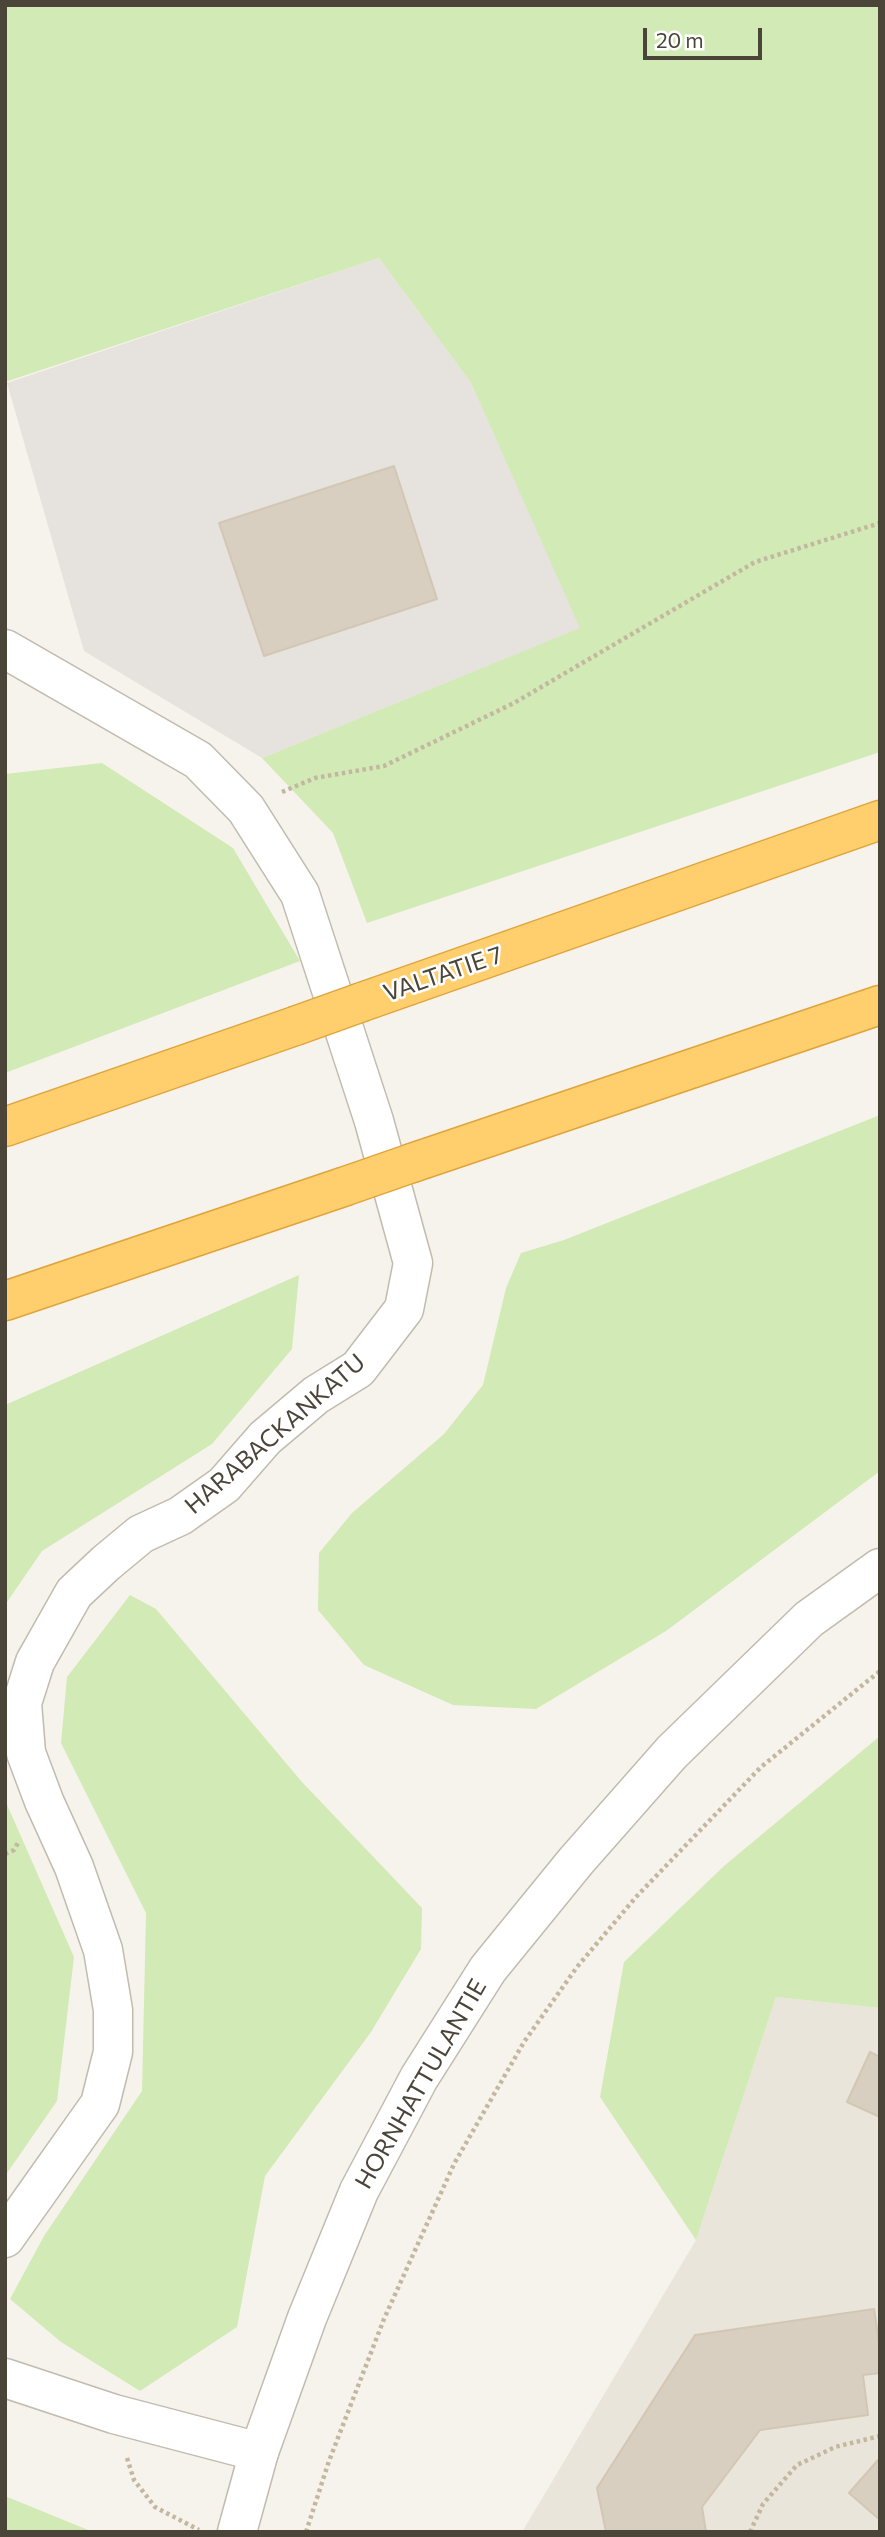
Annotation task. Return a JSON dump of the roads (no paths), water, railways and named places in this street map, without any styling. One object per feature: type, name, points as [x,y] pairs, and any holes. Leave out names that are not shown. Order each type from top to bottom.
[{"type":"highway","name":"VALTATIE 7","points":[[5,1128],[880,820]]},
{"type":"highway","points":[[8,1300],[880,1005]]},
{"type":"street","name":"HARABACKANKATU","points":[[5,649],[198,760],[246,809],[300,894],[374,1121],[413,1263],[404,1309],[358,1369],[316,1395],[265,1438],[224,1485],[180,1517],[141,1534],[106,1563],[74,1593],[35,1662],[22,1703],[26,1753],[74,1867],[103,1950],[113,2010],[113,2052],[100,2104],[5,2238]]},
{"type":"street","name":"HORNHATTULANTIE","points":[[237,2532],[259,2452],[307,2318],[359,2191],[419,2078],[488,1969],[576,1861],[672,1752],[809,1619],[880,1568]]},
{"type":"street","points":[[5,2378],[114,2414],[259,2452]]}]
